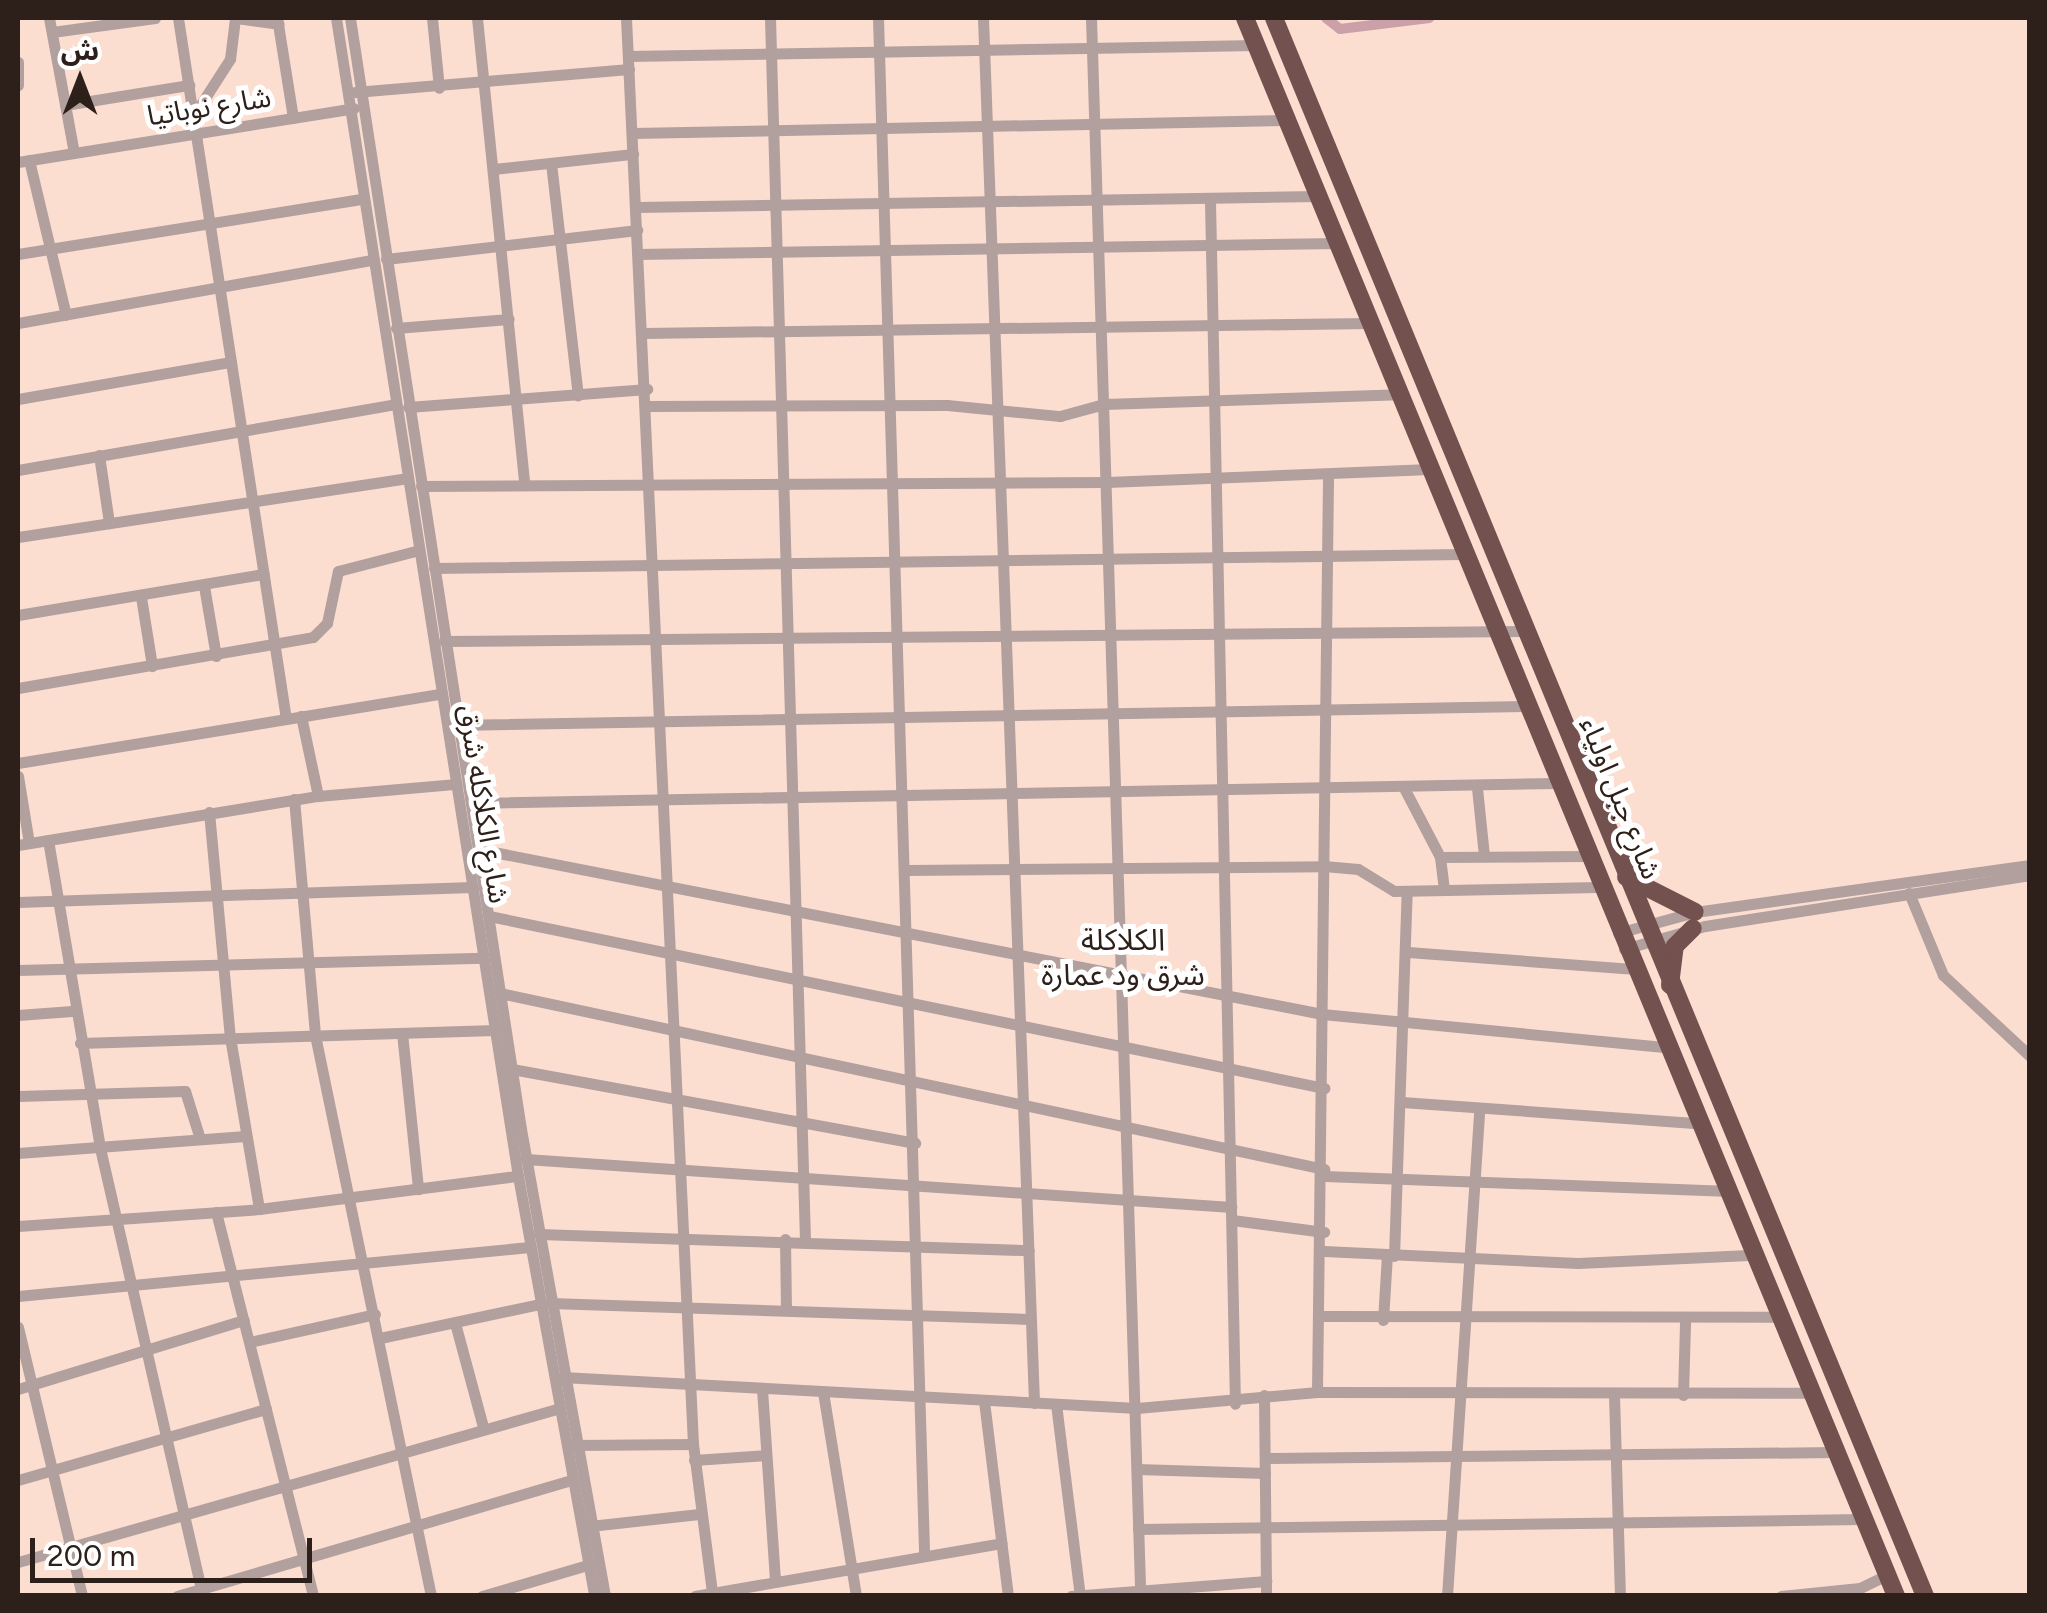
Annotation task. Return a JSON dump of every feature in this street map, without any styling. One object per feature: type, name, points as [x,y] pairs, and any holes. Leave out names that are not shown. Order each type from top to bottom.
[{"type":"highway","name":"شارع جبل اولياء","points":[[1245,18],[1632,970]]},
{"type":"highway","name":"شارع جبل اولياء","points":[[1274,18],[1434,402],[1670,991],[1925,1596]]},
{"type":"highway","points":[[1403,403],[1434,402]]},
{"type":"highway","points":[[1623,874],[1694,920],[1674,946],[1670,991]]},
{"type":"highway","points":[[1632,970],[1896,1596]]},
{"type":"street","points":[[49,18],[74,153]]},
{"type":"street","points":[[52,32],[154,18]]},
{"type":"street","points":[[178,18],[286,719]]},
{"type":"street","points":[[194,115],[230,59],[235,18],[278,21],[294,118]]},
{"type":"street","name":"شارع الكلاكله شرق","points":[[336,18],[354,92]]},
{"type":"street","name":"شارع الكلاكله شرق","points":[[350,18],[356,108],[401,406],[421,486],[434,568],[456,784],[518,1176],[604,1596]]},
{"type":"street","points":[[432,18],[439,88]]},
{"type":"street","points":[[477,18],[524,482]]},
{"type":"street","points":[[626,18],[652,483],[672,956],[683,1100],[693,1444],[702,1594],[849,1564],[1000,1543]]},
{"type":"street","points":[[770,18],[781,208],[788,558],[796,719],[799,983],[805,1058],[805,1239]]},
{"type":"street","points":[[878,18],[894,404],[895,636],[918,1184],[918,1400],[924,1553]]},
{"type":"street","points":[[983,18],[1016,796],[1034,1403]]},
{"type":"street","points":[[1091,18],[1096,249],[1108,482],[1107,556],[1132,1128],[1140,1588]]},
{"type":"street","points":[[354,92],[485,84],[629,62],[772,53],[1257,45]]},
{"type":"street","points":[[18,62],[18,85]]},
{"type":"street","points":[[66,104],[189,86]]},
{"type":"street","name":"شارع الكلاكله شرق","points":[[356,108],[364,199],[396,328],[407,478],[441,694],[452,725],[478,848],[539,1234],[557,1408],[594,1596]]},
{"type":"street","name":"شارع نوباتيا","points":[[23,161],[356,108]]},
{"type":"street","points":[[633,133],[1288,120]]},
{"type":"street","points":[[494,170],[633,154]]},
{"type":"street","points":[[23,161],[66,315]]},
{"type":"street","points":[[550,163],[578,395]]},
{"type":"street","points":[[636,207],[1096,204],[1318,196]]},
{"type":"street","points":[[18,254],[364,199]]},
{"type":"street","points":[[1210,201],[1222,554],[1226,1068],[1236,1404]]},
{"type":"street","points":[[18,323],[220,291],[379,259],[637,230]]},
{"type":"street","points":[[638,254],[1338,243]]},
{"type":"street","points":[[396,328],[509,319]]},
{"type":"street","points":[[644,332],[1370,323]]},
{"type":"street","points":[[18,399],[231,362]]},
{"type":"street","points":[[18,470],[242,429],[401,406],[646,388]]},
{"type":"street","points":[[648,406],[894,404],[1000,407],[1060,416],[1104,404],[1216,400],[1403,403]]},
{"type":"street","points":[[99,454],[110,524]]},
{"type":"street","points":[[421,486],[524,482],[1108,482],[1430,469]]},
{"type":"street","points":[[1317,1392],[1324,1251],[1322,1014],[1328,476]]},
{"type":"street","points":[[18,536],[255,504],[407,478]]},
{"type":"street","points":[[18,688],[274,646],[322,632],[343,568],[419,550]]},
{"type":"street","points":[[434,568],[788,558],[1464,554]]},
{"type":"street","points":[[18,615],[142,598],[264,574]]},
{"type":"street","points":[[204,586],[216,656]]},
{"type":"street","points":[[142,598],[152,666]]},
{"type":"street","points":[[444,641],[1525,631]]},
{"type":"street","points":[[18,763],[441,694]]},
{"type":"street","points":[[452,725],[1525,706]]},
{"type":"street","points":[[301,716],[318,796]]},
{"type":"street","points":[[18,776],[23,844],[294,799],[456,784]]},
{"type":"street","points":[[470,803],[1477,788],[1556,783]]},
{"type":"street","points":[[1404,788],[1440,857],[1444,888]]},
{"type":"street","points":[[1477,788],[1484,856]]},
{"type":"street","points":[[294,799],[304,963],[316,1035],[431,1596]]},
{"type":"street","points":[[208,812],[230,1037],[259,1209]]},
{"type":"street","points":[[48,840],[72,1011],[100,1148],[202,1592]]},
{"type":"street","points":[[478,848],[670,882],[1322,1014],[1406,1026],[1666,1047]]},
{"type":"street","points":[[1440,857],[1586,856]]},
{"type":"street","points":[[1621,941],[1694,920],[2030,865]]},
{"type":"street","points":[[906,870],[1121,872],[1324,866],[1407,891],[1599,887]]},
{"type":"street","points":[[1805,904],[2030,874]]},
{"type":"street","points":[[18,902],[472,887]]},
{"type":"street","points":[[1383,1320],[1402,1102],[1407,891]]},
{"type":"street","points":[[1909,893],[1943,975],[2030,1056]]},
{"type":"street","points":[[489,916],[1126,1051],[1324,1088]]},
{"type":"street","points":[[1408,952],[1632,970]]},
{"type":"street","points":[[18,970],[483,958]]},
{"type":"street","points":[[500,993],[1324,1173],[1474,1186],[1724,1191]]},
{"type":"street","points":[[18,1015],[72,1011]]},
{"type":"street","points":[[80,1043],[495,1030]]},
{"type":"street","points":[[402,1034],[418,1189]]},
{"type":"street","points":[[512,1069],[806,1127],[915,1143]]},
{"type":"street","points":[[18,1096],[185,1091],[200,1139]]},
{"type":"street","points":[[1402,1102],[1696,1123]]},
{"type":"street","points":[[1447,1596],[1464,1261],[1479,1110]]},
{"type":"street","points":[[18,1154],[245,1136]]},
{"type":"street","points":[[526,1159],[1133,1199],[1232,1213],[1324,1232]]},
{"type":"street","points":[[18,1226],[259,1209],[518,1176]]},
{"type":"street","points":[[216,1212],[313,1596]]},
{"type":"street","points":[[539,1234],[805,1239],[1029,1250]]},
{"type":"street","points":[[785,1239],[786,1308]]},
{"type":"street","points":[[18,1296],[366,1269],[530,1247]]},
{"type":"street","points":[[1324,1251],[1464,1261],[1749,1255]]},
{"type":"street","points":[[380,1338],[545,1304],[786,1308],[1029,1319]]},
{"type":"street","points":[[250,1342],[375,1314]]},
{"type":"street","points":[[1321,1316],[1462,1323],[1685,1322],[1777,1317]]},
{"type":"street","points":[[18,1389],[244,1320]]},
{"type":"street","points":[[1683,1394],[1685,1322]]},
{"type":"street","points":[[455,1323],[483,1427]]},
{"type":"street","points":[[18,1328],[82,1596]]},
{"type":"street","points":[[562,1377],[918,1400],[1137,1408],[1236,1404],[1264,1395],[1317,1392],[1808,1393]]},
{"type":"street","points":[[762,1389],[775,1579]]},
{"type":"street","points":[[823,1392],[856,1596]]},
{"type":"street","points":[[1264,1395],[1266,1596]]},
{"type":"street","points":[[1614,1395],[1622,1525],[1620,1596]]},
{"type":"street","points":[[984,1401],[1008,1596]]},
{"type":"street","points":[[1056,1404],[1077,1595],[1266,1581]]},
{"type":"street","points":[[18,1562],[400,1446],[557,1408]]},
{"type":"street","points":[[18,1480],[266,1409]]},
{"type":"street","points":[[575,1446],[693,1444]]},
{"type":"street","points":[[1265,1458],[1834,1452]]},
{"type":"street","points":[[694,1460],[766,1455]]},
{"type":"street","points":[[1138,1469],[1265,1473]]},
{"type":"street","points":[[177,1596],[202,1592],[414,1521],[571,1480]]},
{"type":"street","points":[[590,1526],[699,1514]]},
{"type":"street","points":[[1138,1529],[1448,1529],[1862,1519]]},
{"type":"street","points":[[482,1596],[587,1565]]},
{"type":"street","points":[[1781,1596],[1860,1588],[1887,1575]]},
{"type":"waterway","points":[[1326,18],[1340,29],[1429,18]]},
{"type":"district","name":"الكلاكلة شرق ود عمارة","points":[[1123,957]]}]
